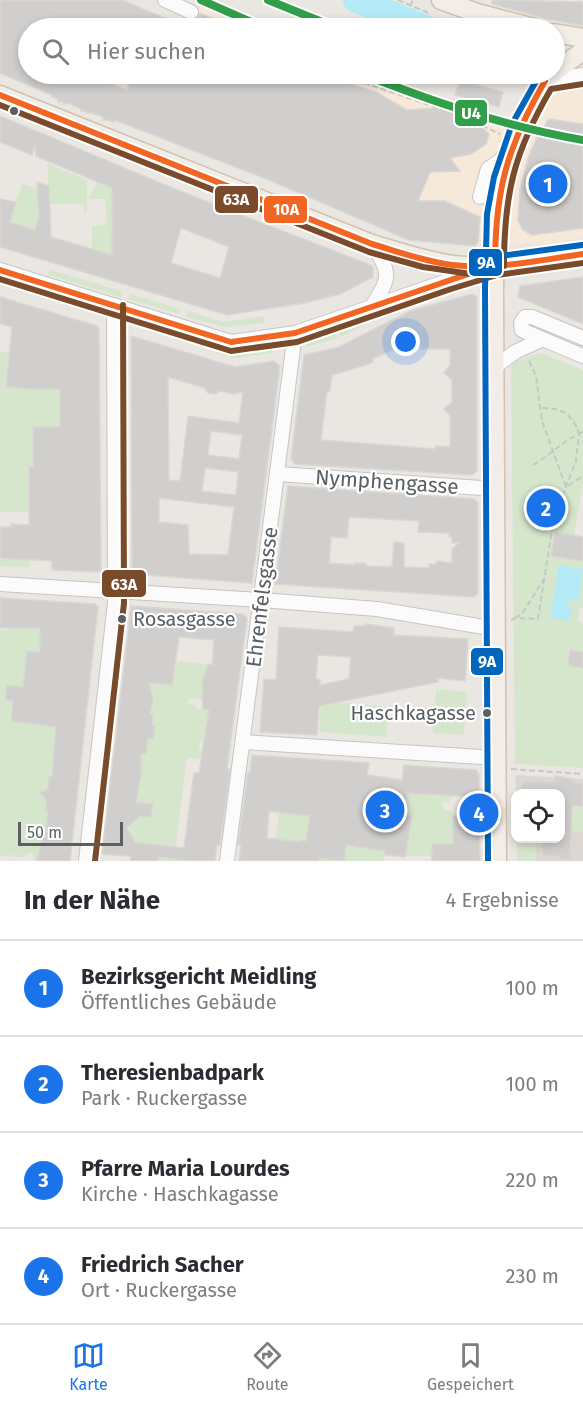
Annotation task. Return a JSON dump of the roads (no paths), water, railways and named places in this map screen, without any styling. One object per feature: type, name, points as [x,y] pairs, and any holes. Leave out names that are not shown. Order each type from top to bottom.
[{"type":"main road","points":[[441,0],[496,18]]},
{"type":"main road","points":[[565,35],[583,38]]},
{"type":"main road","points":[[565,64],[583,51]]},
{"type":"main road","points":[[497,861],[497,763],[490,627],[496,489],[496,213],[511,153],[529,107],[545,84]]},
{"type":"main road","points":[[0,95],[372,244],[419,259],[455,265],[495,266],[583,254]]},
{"type":"street","points":[[165,0],[191,12]]},
{"type":"street","points":[[565,75],[583,75]]},
{"type":"street","points":[[480,196],[488,169],[511,153]]},
{"type":"street","points":[[371,308],[384,286],[387,274],[385,262],[372,244]]},
{"type":"street","points":[[0,270],[231,342],[295,333],[495,266]]},
{"type":"street","points":[[86,861],[116,590],[114,305]]},
{"type":"street","points":[[583,338],[532,317],[523,318],[521,323],[522,330],[583,356]]},
{"type":"street","name":"Ehrenfelsgasse","points":[[227,861],[295,333]]},
{"type":"street","points":[[495,366],[515,352],[543,339]]},
{"type":"street","name":"Nymphengasse","points":[[278,474],[496,489]]},
{"type":"street","points":[[0,584],[377,609],[490,627]]},
{"type":"street","points":[[243,742],[497,763]]},
{"type":"water","points":[[559,565],[583,569],[578,601],[569,599],[568,605],[572,606],[570,621],[550,617]]},
{"type":"waterway","points":[[356,0],[401,18]]},
{"type":"place","name":"Bezirksgericht Meidling","points":[[548,184]]},
{"type":"place","name":"Theresienbadpark","points":[[546,508]]},
{"type":"place","name":"Rosasgasse","points":[[122,619]]},
{"type":"place","name":"Haschkagasse","points":[[487,713]]},
{"type":"place","name":"Pfarre Maria Lourdes","points":[[385,810]]},
{"type":"place","name":"Friedrich Sacher","points":[[479,813]]}]
